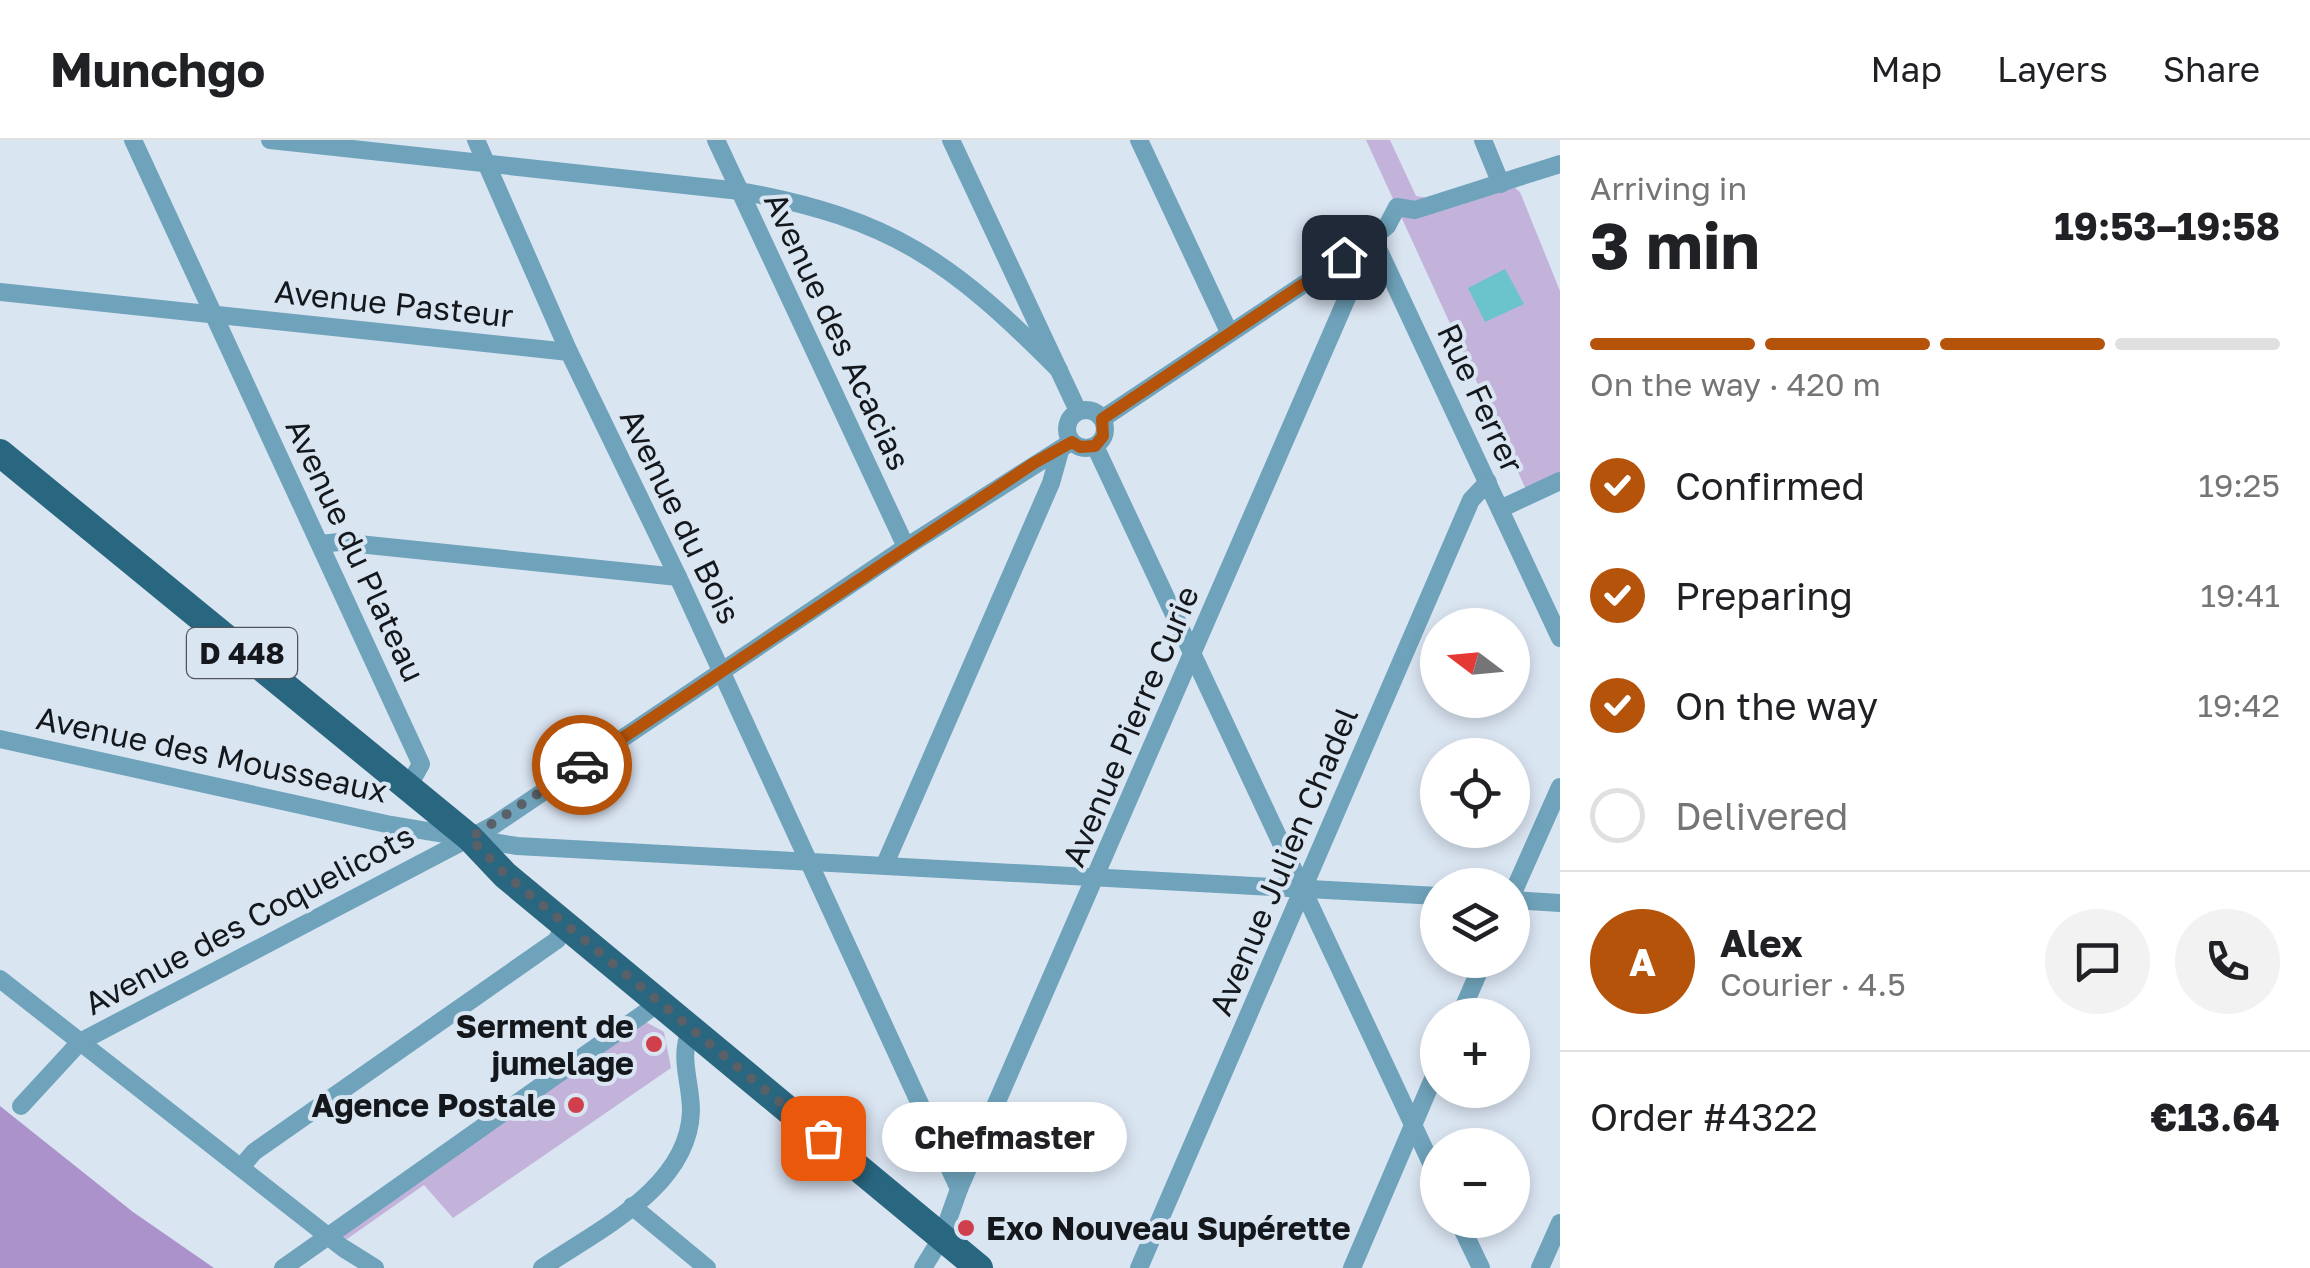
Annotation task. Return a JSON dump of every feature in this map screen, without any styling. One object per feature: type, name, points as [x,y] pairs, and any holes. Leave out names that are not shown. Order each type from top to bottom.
[{"type":"main road","name":"D 448","points":[[5,459],[470,838],[506,875],[979,1268]]},
{"type":"street","name":"Avenue du Plateau","points":[[133,140],[422,764],[407,789]]},
{"type":"street","points":[[270,140],[740,191],[842,215],[919,248],[987,300],[1059,370]]},
{"type":"street","name":"Avenue du Bois","points":[[476,140],[569,352],[722,671],[959,1189]]},
{"type":"street","name":"Avenue des Acacias","points":[[716,140],[906,547]]},
{"type":"street","points":[[951,140],[1078,411]]},
{"type":"street","points":[[1139,140],[1229,332]]},
{"type":"street","points":[[1483,140],[1501,184]]},
{"type":"street","points":[[1102,419],[1373,238],[1387,226],[1397,207],[1415,210],[1560,164]]},
{"type":"street","name":"Rue Ferrer","points":[[1373,238],[1560,638]]},
{"type":"street","name":"Avenue Pierre Curie","points":[[923,1268],[942,1237],[959,1189],[1373,238]]},
{"type":"street","name":"Avenue Pasteur","points":[[0,292],[569,352]]},
{"type":"street","points":[[1066,446],[1095,446],[1103,436],[1102,419],[1094,412],[1078,411]]},
{"type":"street","points":[[885,864],[1051,484],[1066,446],[1067,424],[1078,411]]},
{"type":"street","name":"Avenue des Coquelicots","points":[[21,1106],[80,1042],[470,838],[906,547],[1066,446]]},
{"type":"street","points":[[1095,446],[1420,1139]]},
{"type":"street","points":[[1500,509],[1560,481]]},
{"type":"street","name":"Avenue Julien Chadel","points":[[1139,1268],[1471,500],[1488,482]]},
{"type":"street","points":[[321,544],[338,542],[678,577]]},
{"type":"street","name":"Avenue des Mousseaux","points":[[0,739],[517,846],[1420,895]]},
{"type":"street","points":[[1525,868],[1560,786]]},
{"type":"street","points":[[1530,899],[1560,903]]},
{"type":"street","points":[[242,1166],[254,1152],[557,940],[565,922]]},
{"type":"street","points":[[0,980],[328,1236],[375,1268]]},
{"type":"street","points":[[282,1268],[660,1002]]},
{"type":"street","points":[[542,1268],[632,1206],[670,1170],[687,1134],[691,1114],[684,1051],[691,1028]]},
{"type":"street","points":[[1352,1268],[1420,1108]]},
{"type":"street","points":[[632,1206],[706,1268]]},
{"type":"street","points":[[1540,1268],[1560,1224]]},
{"type":"street","points":[[1467,1238],[1481,1268]]},
{"type":"shaded area","points":[[1366,140],[1390,140],[1416,196],[1441,200],[1508,182],[1520,192],[1560,291],[1560,481],[1529,496]]},
{"type":"shaded area","points":[[646,1022],[664,1032],[671,1068],[453,1218],[424,1185],[347,1239],[338,1235]]},
{"type":"shaded area","points":[[0,1106],[133,1212],[214,1268],[0,1268]]},
{"type":"water","points":[[1505,269],[1524,304],[1485,322],[1468,288]]},
{"type":"way so far","points":[[582,765],[470,838],[506,875],[823,1138]]},
{"type":"place","name":"Serment de jumelage","points":[[654,1044]]},
{"type":"place","name":"Agence Postale","points":[[576,1105]]},
{"type":"place","name":"Chefmaster","points":[[823,1138]]},
{"type":"place","name":"Exo Nouveau Supérette","points":[[966,1228]]},
{"type":"route","points":[[582,765],[1034,463],[1072,442],[1080,447],[1095,446],[1103,436],[1102,419],[1344,257]]}]
